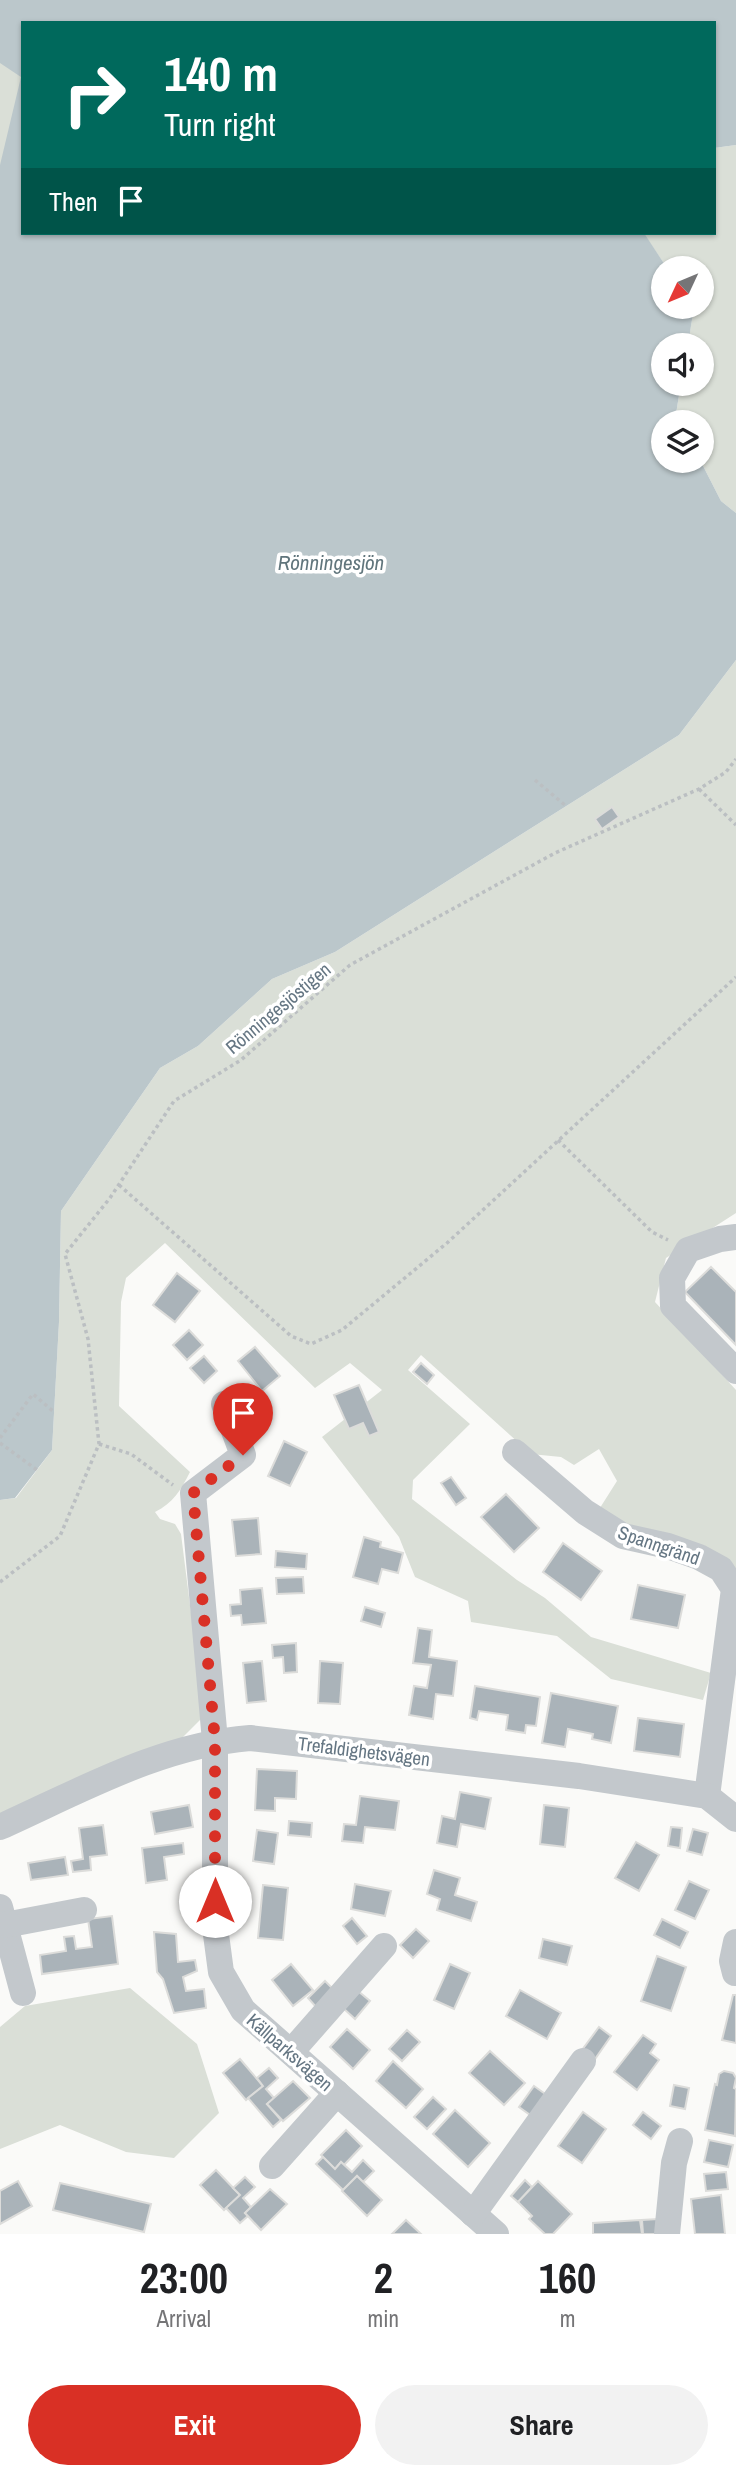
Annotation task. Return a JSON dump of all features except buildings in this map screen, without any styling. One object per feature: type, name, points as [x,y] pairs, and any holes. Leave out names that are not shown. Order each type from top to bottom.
[{"type":"street","points":[[736,1237],[720,1239],[688,1250],[672,1278],[673,1306],[736,1371]]},
{"type":"street","points":[[187,1501],[193,1493],[243,1455],[224,1404]]},
{"type":"street","name":"Spanngränd","points":[[515,1452],[585,1513],[624,1536],[668,1546],[699,1557],[721,1569],[734,1589],[707,1796]]},
{"type":"street","name":"Källparksvägen","points":[[187,1501],[215,1741],[215,1927],[221,1972],[243,2010],[496,2234]]},
{"type":"street","name":"Trefaldighetsvägen","points":[[0,1827],[154,1758],[215,1741],[250,1738],[566,1774],[707,1796],[736,1819]]},
{"type":"street","points":[[23,1993],[2,1916],[84,1910]]},
{"type":"street","points":[[291,2052],[384,1946]]},
{"type":"street","points":[[473,2214],[583,2061]]},
{"type":"street","points":[[272,2166],[337,2093]]},
{"type":"street","points":[[667,2234],[674,2164],[680,2140]]},
{"type":"path","name":"Rönningesjöstigen","points":[[0,1582],[60,1536],[99,1444],[88,1339],[65,1254],[118,1185],[174,1101],[241,1060],[350,965],[555,853],[699,789],[726,772],[736,759]]},
{"type":"path","points":[[535,780],[566,806]]},
{"type":"path","points":[[699,789],[736,825]]},
{"type":"path","points":[[118,1185],[291,1336],[311,1344],[342,1330],[447,1242],[736,977]]},
{"type":"path","points":[[558,1140],[652,1232],[688,1250]]},
{"type":"path","points":[[37,1470],[0,1441],[33,1394],[54,1412]]},
{"type":"path","points":[[99,1444],[131,1454],[187,1501]]},
{"type":"shaded area","points":[[0,27],[21,75],[21,88],[0,176]]},
{"type":"shaded area","points":[[736,145],[736,513],[721,501],[707,473],[714,473],[714,410],[677,410],[679,396],[714,396],[714,333],[690,333],[692,319],[714,319],[714,256],[659,256],[645,235],[716,235],[716,148]]},
{"type":"shaded area","points":[[736,660],[736,1213],[666,1258],[655,1302],[736,1390],[736,1581],[651,1535],[598,1511],[617,1481],[599,1449],[574,1465],[561,1457],[531,1454],[421,1355],[408,1370],[470,1424],[413,1480],[412,1499],[517,1580],[545,1598],[591,1637],[711,1673],[703,1700],[611,1679],[557,1636],[471,1622],[468,1601],[415,1577],[399,1537],[322,1437],[382,1390],[350,1363],[315,1388],[165,1243],[126,1278],[121,1302],[119,1406],[190,1472],[176,1495],[155,1512],[160,1519],[175,1524],[181,1534],[204,1716],[181,1739],[0,1818],[0,1500],[16,1498],[52,1450],[59,1322],[61,1211],[160,1068],[198,1046],[272,979],[335,952],[679,735]]},
{"type":"shaded area","points":[[130,1988],[197,2044],[219,2113],[174,2158],[126,2152],[60,2125],[0,2149],[0,2027],[25,2006]]},
{"type":"water","name":"Rönningesjön","points":[[0,0],[736,0],[736,145],[716,148],[716,21],[21,21],[21,77],[0,63]]},
{"type":"water","name":"Rönningesjön","points":[[21,77],[21,235],[645,235],[659,256],[651,256],[651,319],[692,319],[690,333],[651,333],[651,396],[679,396],[677,410],[651,410],[651,473],[707,473],[721,501],[736,513],[736,660],[679,735],[335,952],[272,979],[198,1046],[160,1068],[61,1211],[59,1322],[52,1450],[15,1498],[0,1500],[0,165]]},
{"type":"route","points":[[215,1901],[215,1741],[193,1493],[243,1455]]}]
